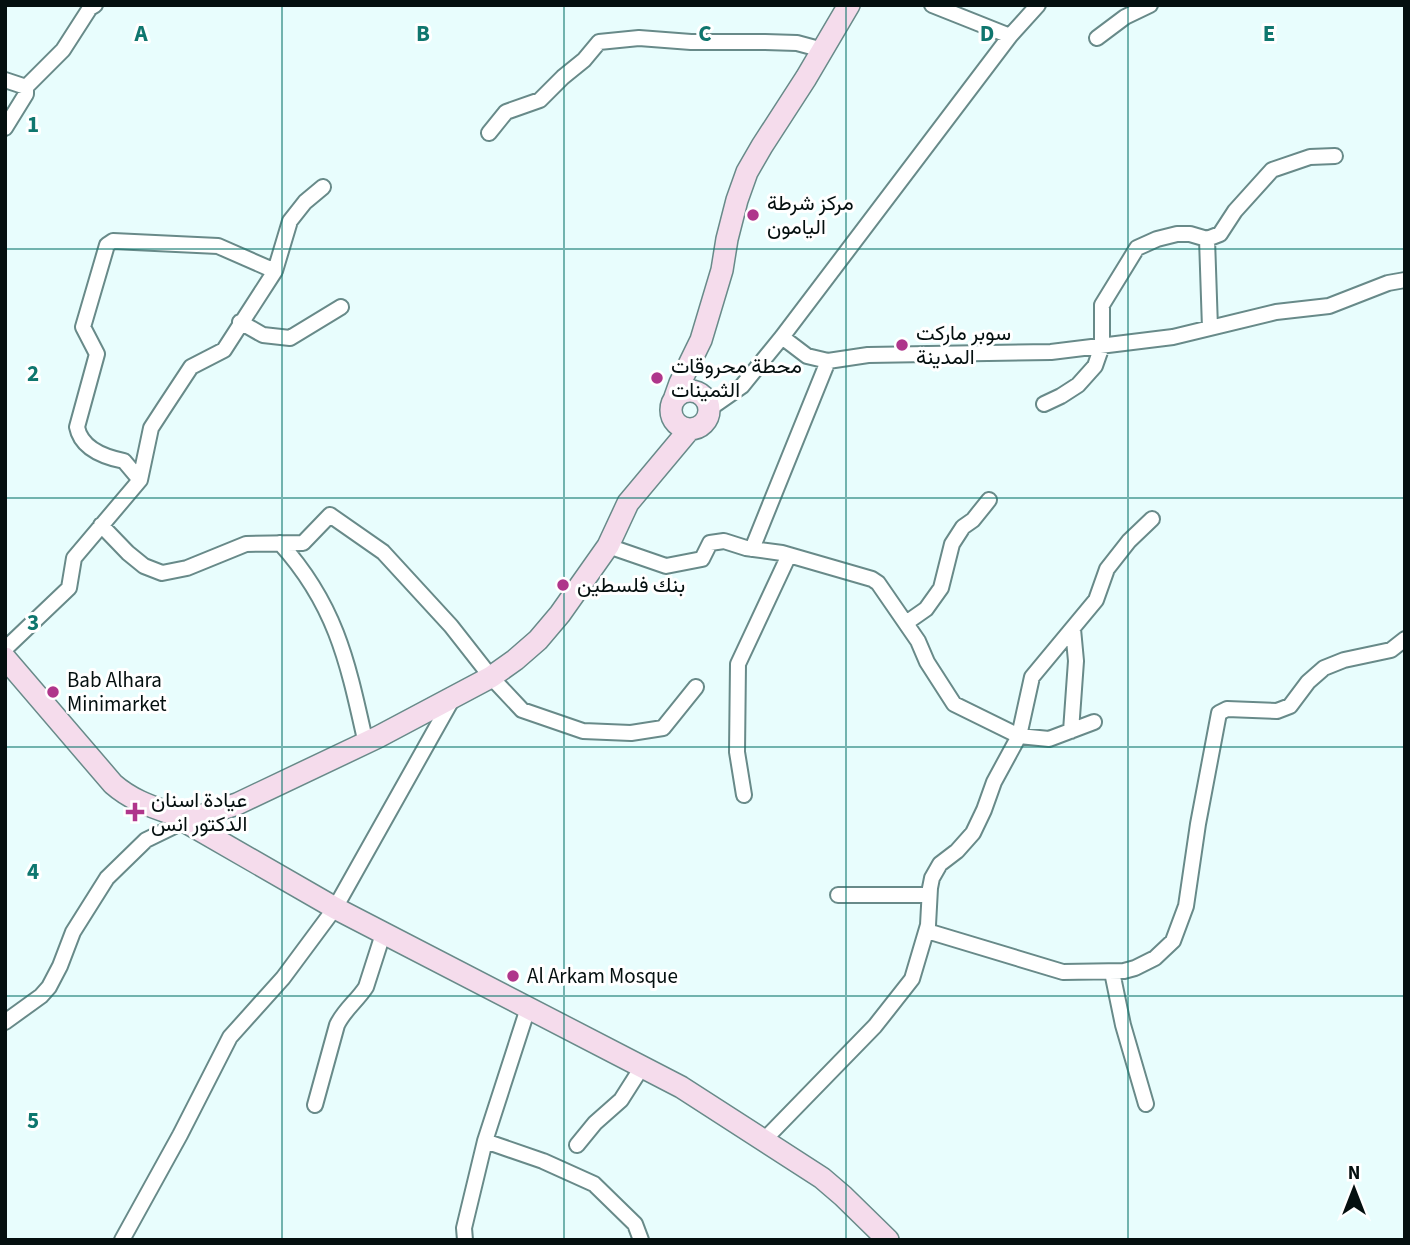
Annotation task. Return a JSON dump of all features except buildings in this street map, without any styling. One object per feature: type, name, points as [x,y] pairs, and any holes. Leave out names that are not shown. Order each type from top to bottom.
[{"type":"street","points":[[5,128],[26,94],[26,87],[63,50],[90,8],[95,5]]},
{"type":"street","points":[[675,397],[687,391],[699,393],[704,397],[709,409],[706,421],[696,429],[683,429],[673,421],[670,408],[680,383],[701,340],[722,270],[731,223],[744,179],[849,5]]},
{"type":"street","points":[[932,5],[1010,36]]},
{"type":"street","points":[[709,409],[742,386],[782,337],[1010,36],[1038,5]]},
{"type":"street","points":[[1097,38],[1125,17],[1150,5]]},
{"type":"street","points":[[489,133],[506,112],[540,100],[562,77],[584,60],[599,42],[639,38],[691,42],[797,43],[823,50]]},
{"type":"street","points":[[5,80],[26,87]]},
{"type":"street","points":[[1044,404],[1061,397],[1078,385],[1095,366],[1102,346],[1102,305],[1138,248],[1177,234],[1190,234],[1207,239],[1220,234],[1235,211],[1272,170],[1310,157],[1335,156]]},
{"type":"street","points":[[5,649],[69,588],[74,558],[139,480],[151,428],[191,367],[224,350],[275,271],[290,221],[305,202],[323,187]]},
{"type":"street","points":[[1207,239],[1210,328]]},
{"type":"street","points":[[139,480],[124,461],[110,458],[87,446],[77,427],[97,354],[83,327],[107,245],[113,241],[218,246],[275,271]]},
{"type":"street","points":[[782,337],[807,356],[828,361],[868,355],[1051,352],[1173,337],[1276,312],[1329,306],[1388,283],[1405,280]]},
{"type":"street","points":[[240,322],[263,334],[290,338],[341,307]]},
{"type":"street","points":[[752,549],[828,361]]},
{"type":"street","points":[[5,1022],[49,987],[73,932],[107,878],[146,840],[185,821],[237,804],[366,744],[491,677],[521,655],[543,634],[576,591],[608,546],[628,503],[689,430]]},
{"type":"street","points":[[906,623],[926,608],[941,588],[952,544],[963,527],[973,520],[989,500]]},
{"type":"street","points":[[101,525],[128,553],[145,566],[162,573],[187,568],[246,544],[303,543],[330,515],[383,552],[452,625],[491,677],[522,710],[583,731],[631,733],[663,727],[695,687]]},
{"type":"street","points":[[764,1140],[875,1026],[912,978],[927,931],[932,878],[940,864],[957,852],[973,833],[995,782],[1020,736],[1032,677],[1096,600],[1107,569],[1129,541],[1152,519]]},
{"type":"street","points":[[608,546],[666,566],[702,559],[710,543],[724,541],[789,555],[872,579],[878,583],[918,641],[927,662],[954,704],[1020,736],[1049,739],[1094,722]]},
{"type":"street","points":[[280,543],[308,578],[333,623],[347,663],[366,744]]},
{"type":"street","points":[[744,795],[737,752],[738,664],[789,555]]},
{"type":"street","points":[[1071,731],[1076,661],[1073,629]]},
{"type":"street","points":[[927,931],[1063,972],[1124,971],[1145,964],[1173,941],[1186,906],[1219,713],[1227,709],[1285,709],[1324,668],[1344,660],[1391,650],[1405,639]]},
{"type":"street","points":[[5,658],[113,784],[139,802],[170,813],[335,908],[681,1087],[829,1184],[888,1240]]},
{"type":"street","points":[[122,1240],[230,1037],[283,978],[335,908],[454,697]]},
{"type":"street","points":[[838,895],[929,895]]},
{"type":"street","points":[[315,1105],[337,1025],[342,1014],[366,988],[383,933]]},
{"type":"street","points":[[1112,972],[1123,1025],[1146,1104]]},
{"type":"street","points":[[465,1240],[464,1228],[485,1141],[528,1008]]},
{"type":"street","points":[[577,1145],[595,1123],[621,1100],[642,1067]]},
{"type":"street","points":[[485,1141],[543,1161],[594,1184],[635,1224],[641,1240]]},
{"type":"place","name":"مركز شرطة اليامون","points":[[753,215]]},
{"type":"place","name":"سوبر ماركت المدينة","points":[[902,345]]},
{"type":"place","name":"محطة محروقات الثمينات","points":[[657,378]]},
{"type":"place","name":"بنك فلسطين","points":[[563,585]]},
{"type":"place","name":"Bab Alhara Minimarket","points":[[53,692]]},
{"type":"place","name":"عيادة اسنان الدكتور انس","points":[[135,812]]},
{"type":"place","name":"Al Arkam Mosque","points":[[513,976]]}]
